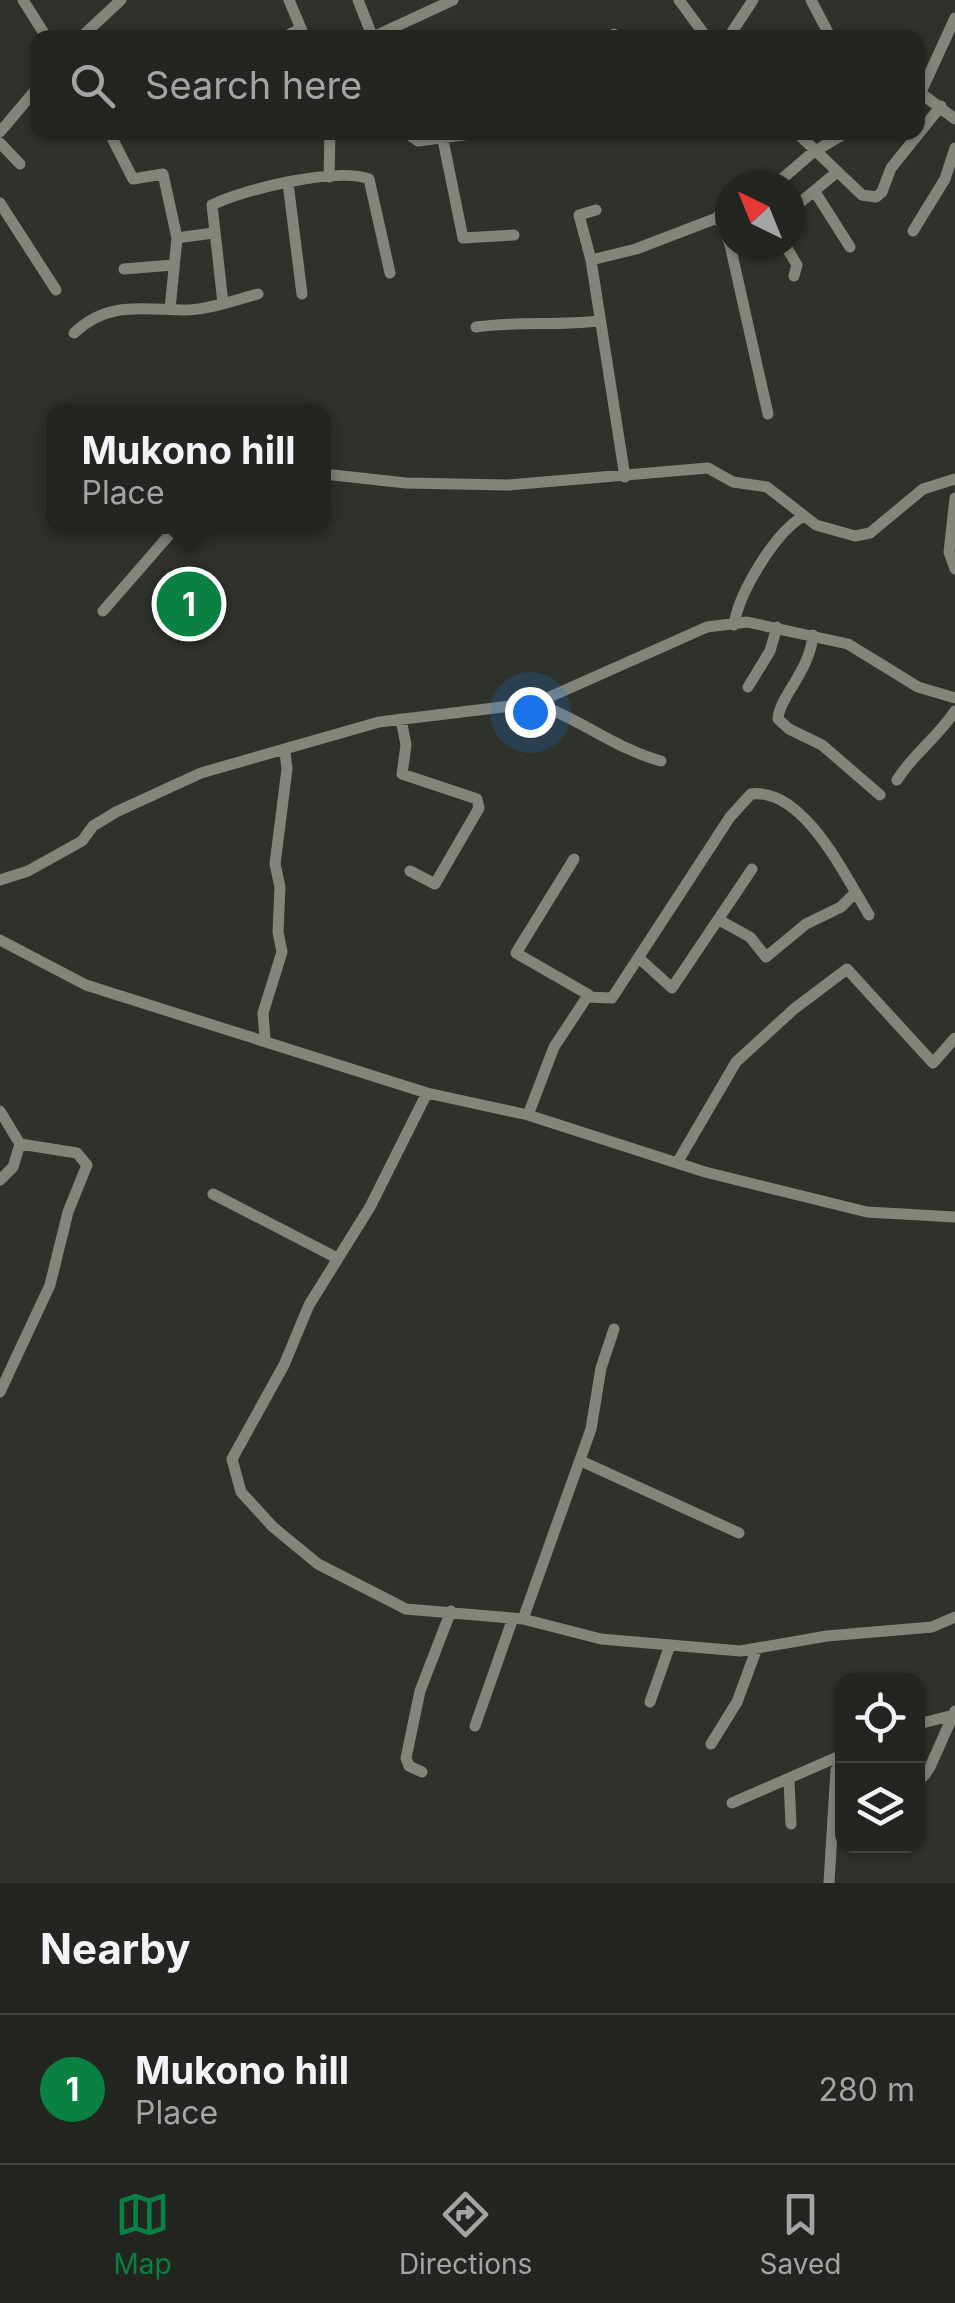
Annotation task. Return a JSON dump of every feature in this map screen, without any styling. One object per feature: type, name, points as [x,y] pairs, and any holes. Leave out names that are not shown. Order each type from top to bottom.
[{"type":"street","points":[[23,0],[42,30]]},
{"type":"street","points":[[89,30],[121,0]]},
{"type":"street","points":[[358,0],[370,30]]},
{"type":"street","points":[[388,30],[453,0]]},
{"type":"street","points":[[679,0],[701,30]]},
{"type":"street","points":[[733,30],[753,0]]},
{"type":"street","points":[[811,0],[827,30]]},
{"type":"street","points":[[292,1],[302,30]]},
{"type":"street","points":[[925,79],[955,18]]},
{"type":"street","points":[[925,95],[955,119]]},
{"type":"street","points":[[0,132],[30,97]]},
{"type":"street","points":[[925,125],[940,106]]},
{"type":"street","points":[[113,140],[133,179],[163,174],[177,238],[170,309]]},
{"type":"street","points":[[329,176],[330,140]]},
{"type":"street","points":[[413,140],[443,140],[463,238],[514,234]]},
{"type":"street","points":[[804,140],[862,195],[876,197],[882,192],[891,168],[913,140]]},
{"type":"street","points":[[794,170],[835,140]]},
{"type":"street","points":[[0,143],[20,164]]},
{"type":"street","points":[[913,230],[945,179],[955,148]]},
{"type":"street","points":[[805,200],[838,172]]},
{"type":"street","points":[[223,303],[214,203],[288,183],[329,176],[369,179],[390,272]]},
{"type":"street","points":[[288,183],[302,294]]},
{"type":"street","points":[[815,192],[850,248]]},
{"type":"street","points":[[0,202],[56,290]]},
{"type":"street","points":[[596,210],[578,215],[591,260],[625,477]]},
{"type":"street","points":[[591,260],[636,249],[715,218]]},
{"type":"street","points":[[177,238],[214,233]]},
{"type":"street","points":[[733,260],[768,414]]},
{"type":"street","points":[[794,260],[794,276]]},
{"type":"street","points":[[124,269],[173,265]]},
{"type":"street","points":[[74,333],[88,320],[122,306],[170,309],[258,294]]},
{"type":"street","points":[[476,327],[519,321],[547,327],[598,322]]},
{"type":"street","points":[[331,475],[406,483],[508,485],[708,468],[734,482],[768,487],[823,528],[862,535],[924,490],[955,480]]},
{"type":"street","points":[[955,498],[949,552],[955,569]]},
{"type":"street","points":[[734,624],[738,603],[750,578],[804,516]]},
{"type":"street","points":[[103,612],[170,534]]},
{"type":"street","points":[[0,880],[28,871],[82,840],[94,826],[116,812],[201,773],[285,752],[331,734],[401,719],[536,704],[686,633],[747,622],[813,635],[848,644],[918,687],[955,698]]},
{"type":"street","points":[[748,687],[770,651],[776,627]]},
{"type":"street","points":[[813,635],[803,674],[779,709],[778,719],[788,730],[822,744],[880,795]]},
{"type":"street","points":[[536,704],[571,716],[618,746],[661,762]]},
{"type":"street","points":[[897,780],[914,752],[931,743],[955,711]]},
{"type":"street","points":[[401,719],[406,744],[402,774],[476,799],[479,808],[435,884],[410,871]]},
{"type":"street","points":[[265,1039],[263,1014],[282,952],[278,932],[280,887],[275,864],[287,769],[285,752]]},
{"type":"street","points":[[574,859],[516,953],[589,995],[611,1000],[730,817],[754,793],[796,809],[816,830],[869,916]]},
{"type":"street","points":[[640,958],[672,988],[752,870]]},
{"type":"street","points":[[719,920],[750,937],[766,957],[806,924],[840,908],[855,893]]},
{"type":"street","points":[[0,940],[86,984],[427,1093],[528,1115],[678,1163],[867,1212],[955,1216]]},
{"type":"street","points":[[678,1163],[736,1062],[794,1009],[848,969],[933,1063],[955,1038]]},
{"type":"street","points":[[528,1115],[554,1047],[589,995]]},
{"type":"street","points":[[427,1093],[403,1147],[337,1258],[232,1459],[236,1482],[273,1527],[318,1564],[406,1609],[518,1618],[601,1639],[740,1651],[932,1627],[955,1618]]},
{"type":"street","points":[[0,1111],[20,1144],[13,1168],[0,1180]]},
{"type":"street","points":[[0,1392],[50,1286],[68,1212],[87,1165],[77,1153],[20,1144]]},
{"type":"street","points":[[212,1194],[337,1258]]},
{"type":"street","points":[[474,1726],[581,1460],[614,1329]]},
{"type":"street","points":[[581,1460],[740,1533]]},
{"type":"street","points":[[422,1772],[409,1766],[406,1758],[420,1691],[451,1611]]},
{"type":"street","points":[[650,1702],[670,1645]]},
{"type":"street","points":[[711,1744],[736,1702],[758,1648]]},
{"type":"street","points":[[925,1722],[952,1714]]},
{"type":"street","points":[[925,1775],[952,1714]]},
{"type":"street","points":[[732,1803],[835,1758]]},
{"type":"street","points":[[824,1764],[835,1766]]},
{"type":"street","points":[[789,1781],[791,1824]]},
{"type":"street","points":[[829,1882],[835,1851]]},
{"type":"place","name":"Mukono hill","points":[[189,604]]}]
